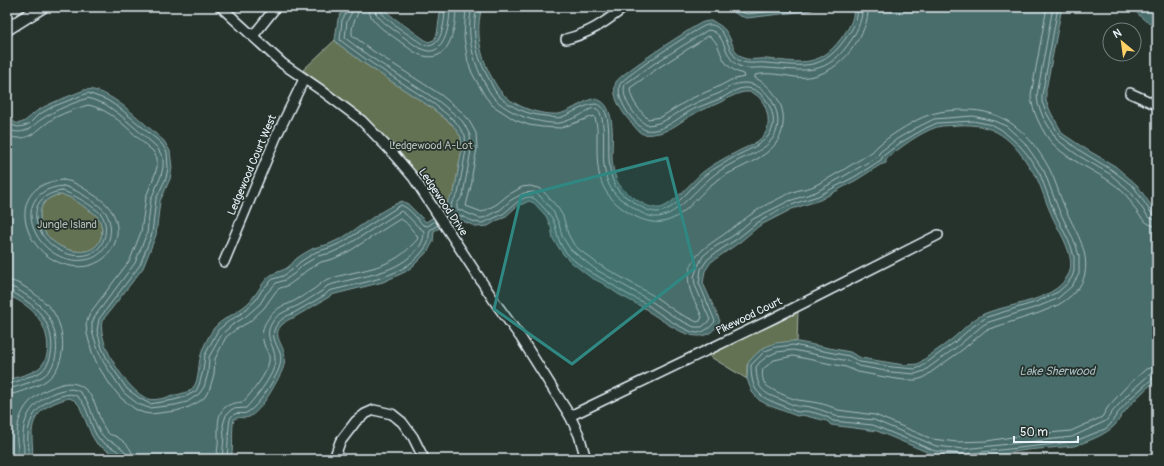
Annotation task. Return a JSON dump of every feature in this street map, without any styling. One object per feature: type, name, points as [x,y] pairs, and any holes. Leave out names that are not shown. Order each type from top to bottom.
[{"type":"main road","points":[[7,28],[42,7]]},
{"type":"street","name":"Ledgewood Drive","points":[[221,7],[283,64],[361,120],[389,148],[413,177],[497,305],[521,338],[570,416],[578,434],[586,459]]},
{"type":"street","points":[[253,36],[276,7]]},
{"type":"street","points":[[566,40],[582,35],[600,25],[626,7]]},
{"type":"street","name":"Ledgewood Court West","points":[[224,262],[276,137],[304,79]]},
{"type":"street","points":[[1130,93],[1157,105]]},
{"type":"street","name":"Pikewood Court","points":[[570,416],[772,319],[938,235]]},
{"type":"street","points":[[334,459],[340,442],[356,420],[374,410],[392,414],[402,422],[413,437],[424,459]]},
{"type":"highlighted area","points":[[667,158],[695,268],[572,364],[494,309],[521,196]]},
{"type":"green space","name":"Ledgewood A-Lot","points":[[335,40],[365,64],[432,108],[455,127],[461,137],[462,149],[454,193],[448,200],[447,207],[444,210],[403,157],[378,130],[347,103],[303,70]]},
{"type":"green space","name":"Jungle Island","points":[[57,195],[66,196],[74,200],[94,213],[98,218],[101,223],[102,230],[99,242],[92,249],[82,251],[71,250],[59,246],[49,238],[42,228],[40,215],[41,208],[47,200]]},
{"type":"green space","points":[[798,310],[797,342],[781,343],[763,349],[752,358],[747,365],[747,379],[709,356]]},
{"type":"water","name":"Lake Sherwood","points":[[345,7],[381,7],[428,42],[434,40],[437,34],[441,7],[482,7],[479,34],[484,61],[495,84],[507,98],[528,109],[551,114],[562,113],[592,99],[600,101],[606,105],[611,121],[612,164],[617,182],[624,190],[637,200],[648,206],[660,208],[671,202],[703,172],[722,159],[758,141],[767,130],[768,117],[763,103],[755,94],[749,92],[740,93],[699,111],[668,130],[655,134],[640,133],[622,111],[616,100],[615,94],[616,82],[620,77],[641,61],[701,23],[713,21],[722,27],[727,33],[737,53],[743,58],[802,62],[820,58],[836,44],[850,24],[853,17],[853,7],[1062,7],[1046,90],[1046,101],[1051,113],[1063,134],[1115,166],[1137,185],[1157,214],[1157,380],[1134,401],[1114,426],[1089,441],[1074,446],[1027,450],[989,456],[965,457],[934,455],[877,431],[831,425],[827,421],[802,415],[797,416],[768,405],[759,400],[752,392],[747,379],[748,363],[763,348],[775,343],[793,341],[850,352],[861,358],[904,365],[918,364],[981,315],[1042,297],[1060,285],[1067,277],[1071,263],[1067,246],[1050,211],[1036,176],[1022,156],[1008,140],[992,130],[971,125],[958,125],[937,127],[917,137],[886,159],[886,163],[820,200],[792,209],[759,226],[740,242],[711,262],[705,271],[703,283],[720,321],[713,331],[705,335],[695,336],[676,329],[646,309],[590,277],[563,254],[553,239],[551,227],[546,216],[534,203],[529,201],[516,207],[504,218],[488,226],[477,227],[456,219],[434,231],[433,242],[428,251],[405,272],[383,282],[331,295],[284,323],[278,331],[278,338],[285,355],[283,370],[271,392],[254,414],[245,418],[234,419],[231,459],[121,459],[97,444],[79,405],[74,400],[69,398],[48,406],[42,410],[34,421],[32,428],[33,451],[31,459],[7,459],[7,380],[28,374],[39,368],[46,357],[48,344],[45,330],[33,311],[16,299],[7,295],[7,112],[15,123],[22,123],[37,111],[54,102],[84,90],[93,90],[104,93],[126,108],[164,141],[170,151],[172,168],[170,179],[160,201],[156,235],[143,268],[102,321],[102,330],[104,341],[115,365],[131,387],[151,400],[175,396],[193,388],[197,379],[202,352],[210,333],[220,323],[247,304],[271,275],[287,268],[298,258],[312,249],[342,238],[379,213],[402,201],[408,204],[426,222],[447,207],[448,200],[454,193],[462,149],[461,137],[452,124],[432,108],[365,64],[337,43],[335,40],[338,19]],"holes":[[[57,195],[62,195],[74,200],[94,213],[101,223],[102,230],[99,242],[92,249],[82,251],[71,250],[59,246],[49,238],[42,228],[40,215],[41,208],[50,198]]]},
{"type":"water","points":[[725,7],[821,7],[807,11],[747,18],[740,16]]},
{"type":"water","points":[[1129,7],[1157,7],[1157,25],[1143,19],[1136,12],[1130,11]]}]
